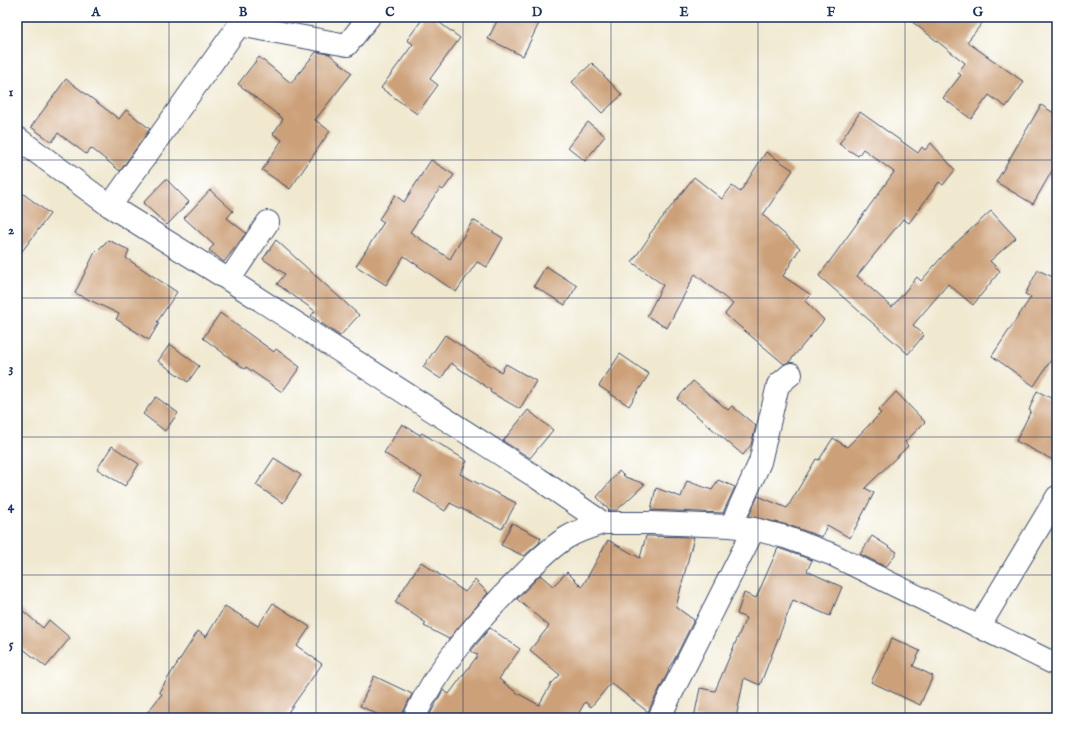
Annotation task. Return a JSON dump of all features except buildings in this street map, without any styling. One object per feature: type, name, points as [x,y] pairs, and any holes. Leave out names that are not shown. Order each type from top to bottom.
[{"type":"street","points":[[110,206],[239,25],[347,46],[369,17]]},
{"type":"street","points":[[18,141],[110,206],[229,280],[539,479],[603,523]]},
{"type":"street","points":[[229,280],[268,222]]},
{"type":"street","points":[[731,526],[760,462],[778,385],[791,374]]},
{"type":"street","points":[[979,627],[1057,496]]},
{"type":"street","points":[[414,718],[423,699],[474,625],[535,563],[566,537],[603,523],[650,522],[731,526],[754,529],[785,537],[831,554],[1057,665]]},
{"type":"street","points":[[659,718],[754,529]]}]
